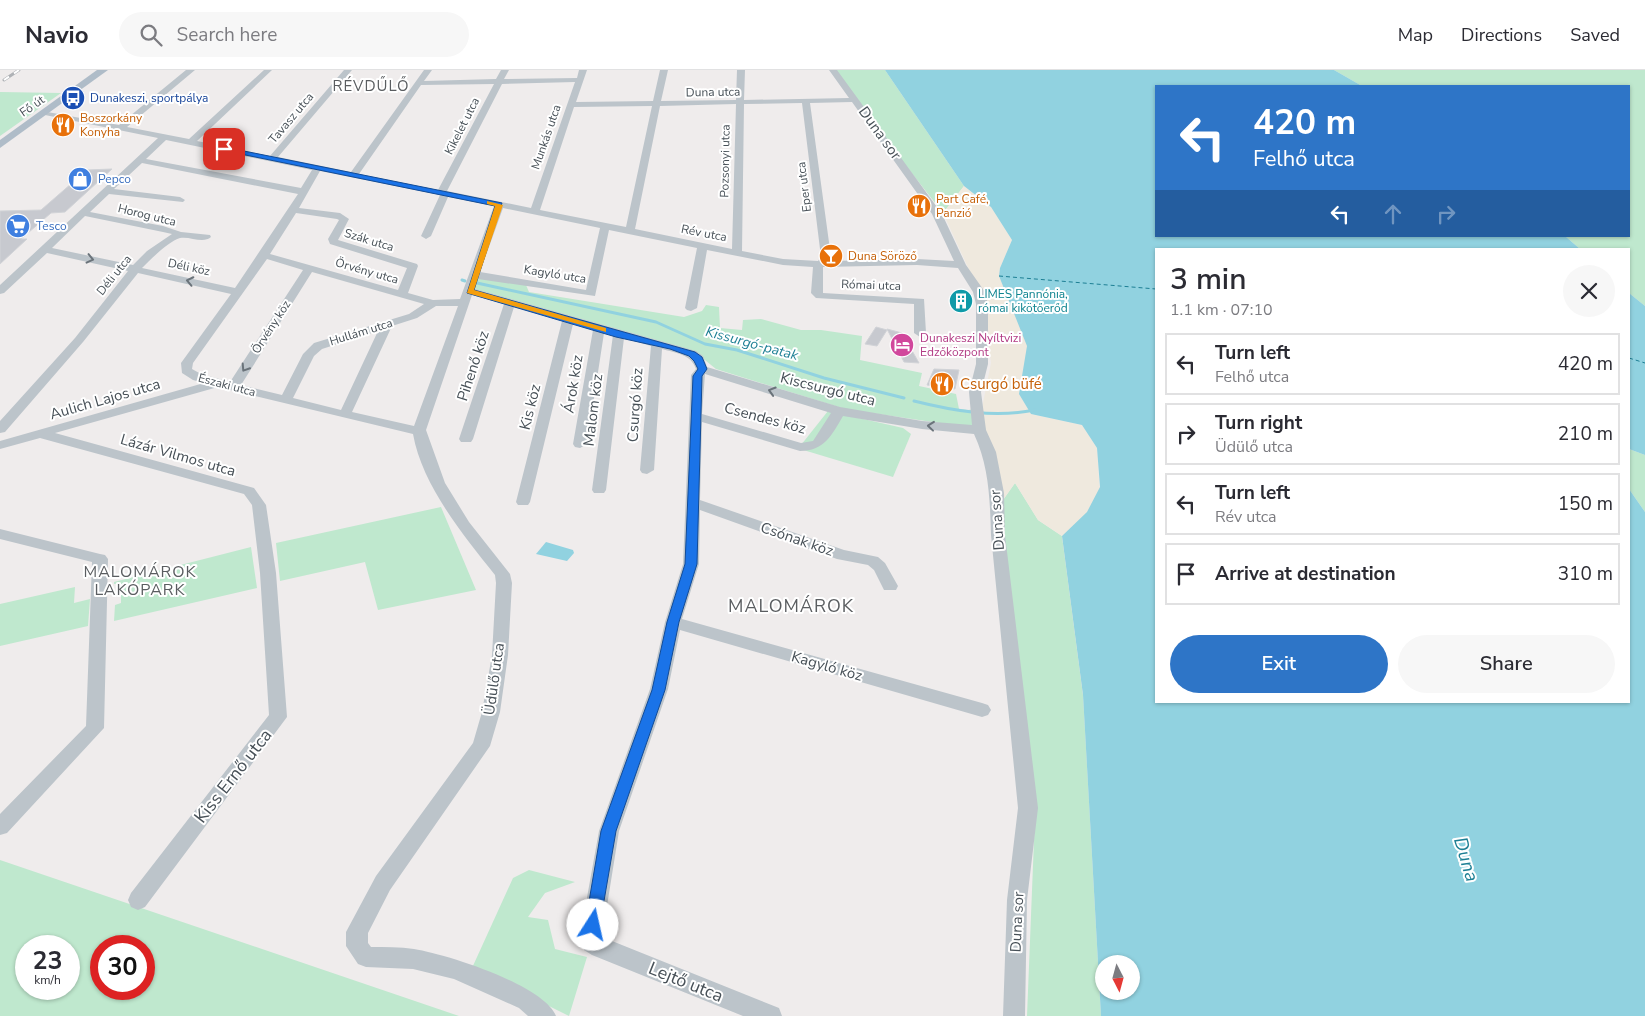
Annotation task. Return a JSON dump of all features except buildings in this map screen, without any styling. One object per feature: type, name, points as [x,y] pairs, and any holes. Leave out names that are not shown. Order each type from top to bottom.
[{"type":"main road","name":"Fő út","points":[[0,145],[103,70]]},
{"type":"street","points":[[121,128],[191,70]]},
{"type":"street","points":[[191,142],[268,70]]},
{"type":"street","name":"Tavasz utca","points":[[272,159],[348,70]]},
{"type":"street","points":[[354,175],[428,70]]},
{"type":"street","name":"Kikelet utca","points":[[443,193],[505,70]]},
{"type":"street","name":"Munkás utca","points":[[534,212],[583,70]]},
{"type":"street","points":[[630,231],[664,70]]},
{"type":"street","name":"Pozsonyi utca","points":[[737,253],[741,70]]},
{"type":"street","name":"Duna sor","points":[[833,70],[937,214],[961,265],[973,280],[982,304],[982,364],[975,392],[977,419],[989,452],[997,493],[998,535],[1028,808],[1017,900],[1014,1016]]},
{"type":"street","points":[[418,84],[579,80]]},
{"type":"street","name":"Duna utca","points":[[570,105],[855,100]]},
{"type":"street","name":"Eper utca","points":[[806,101],[826,257],[824,262],[818,265]]},
{"type":"street","name":"Rév utca","points":[[45,112],[783,262],[818,265],[930,262],[961,265]]},
{"type":"street","points":[[0,291],[164,137]]},
{"type":"street","points":[[140,160],[305,192]]},
{"type":"street","name":"Északi utca","points":[[317,168],[305,192],[264,254],[185,367],[190,374],[218,383],[407,430],[419,430]]},
{"type":"street","name":"Horog utca","points":[[107,190],[180,200]]},
{"type":"street","points":[[426,236],[443,193]]},
{"type":"street","points":[[419,430],[499,205]]},
{"type":"street","name":"Szák utca","points":[[293,210],[340,216],[344,219],[333,239],[334,242],[413,266],[402,295]]},
{"type":"street","name":"Horog utca","points":[[83,213],[169,230],[178,235],[206,236]]},
{"type":"street","name":"Kagyló utca","points":[[476,274],[591,294],[604,226]]},
{"type":"street","name":"Déli utca","points":[[0,429],[79,340],[135,269],[151,253],[178,235]]},
{"type":"street","points":[[690,308],[702,246]]},
{"type":"street","name":"Déli köz","points":[[45,249],[238,292]]},
{"type":"street","name":"Örvény utca","points":[[264,254],[402,295],[433,302],[467,296],[510,303],[692,354],[698,359],[702,369]]},
{"type":"street","name":"Római utca","points":[[818,265],[817,293],[820,296],[920,302],[920,333]]},
{"type":"street","name":"Örvény köz","points":[[233,387],[309,268]]},
{"type":"street","name":"Hullám utca","points":[[286,400],[309,354],[318,346],[413,316],[433,302]]},
{"type":"street","name":"Pihenő köz","points":[[466,439],[510,303]]},
{"type":"street","name":"Kis köz","points":[[523,502],[568,320]]},
{"type":"street","points":[[345,414],[387,324]]},
{"type":"street","name":"Árok köz","points":[[580,444],[599,329]]},
{"type":"street","name":"Malom köz","points":[[599,490],[619,335]]},
{"type":"street","name":"Csurgó köz","points":[[647,470],[657,343]]},
{"type":"street","points":[[673,622],[691,564],[697,376],[702,369]]},
{"type":"street","name":"Kiscsurgó utca","points":[[702,369],[837,415],[904,423],[977,419]]},
{"type":"street","name":"Aulich Lajos utca","points":[[0,445],[218,383]]},
{"type":"street","name":"Csendes köz","points":[[696,416],[800,447],[811,447],[818,443],[822,434],[837,415]]},
{"type":"street","name":"Üdülő utca","points":[[419,430],[423,446],[438,483],[463,525],[502,574],[504,583],[500,654],[491,712],[481,746],[441,798],[383,883],[357,932],[358,946],[366,957],[413,959],[455,969],[527,1000],[545,1016]]},
{"type":"street","name":"Lázár Vilmos utca","points":[[42,434],[249,492],[256,498],[259,505],[264,545]]},
{"type":"street","name":"Csónak köz","points":[[692,502],[842,556],[873,561],[880,567],[890,586]]},
{"type":"street","points":[[0,534],[100,559],[95,728],[0,827]]},
{"type":"street","name":"Kiss Ernő utca","points":[[138,900],[278,717],[264,545]]},
{"type":"street","name":"Kagyló köz","points":[[673,622],[982,710]]},
{"type":"street","name":"Lejtő utca","points":[[673,622],[659,690],[609,831],[591,936],[592,943],[600,948],[771,1016]]},
{"type":"green space","points":[[831,70],[885,70],[964,186],[943,213]]},
{"type":"green space","points":[[1334,70],[1645,70],[1645,306],[1630,294],[1630,248],[1579,248],[1566,237],[1630,237],[1630,85],[1360,85]]},
{"type":"green space","points":[[1,92],[61,93],[0,136]]},
{"type":"green space","points":[[477,278],[526,285],[529,292],[684,317],[702,311],[706,305],[719,307],[720,328],[742,330],[743,320],[761,319],[801,330],[821,330],[862,336],[860,360],[922,373],[919,386],[956,394],[959,409],[982,408],[1019,435],[845,409],[716,369],[695,352],[674,345],[471,288]]},
{"type":"green space","points":[[828,411],[903,428],[911,434],[893,477],[800,449],[801,445]]},
{"type":"green space","points":[[1630,449],[1645,455],[1645,512],[1630,490]]},
{"type":"green space","points":[[1015,483],[1038,520],[1062,536],[1083,695],[1098,955],[1095,955],[1095,1000],[1100,1000],[1101,1016],[1027,1016],[1035,815],[998,507]]},
{"type":"green space","points":[[441,507],[476,590],[378,610],[365,562],[280,581],[276,543]]},
{"type":"green space","points":[[251,547],[257,588],[114,621],[115,605],[121,603],[121,583],[114,584],[114,582]]},
{"type":"green space","points":[[75,587],[74,603],[90,599],[88,626],[0,646],[0,604]]},
{"type":"green space","points":[[0,860],[459,1016],[0,1016]]},
{"type":"green space","points":[[529,870],[575,882],[545,893],[528,917],[548,920],[555,949],[587,957],[569,1016],[472,968],[513,878]]},
{"type":"sand","points":[[964,186],[991,207],[1012,240],[1000,268],[999,276],[1028,346],[1019,394],[1031,414],[1082,425],[1097,448],[1121,829],[1083,695],[1062,536],[1038,520],[1015,483],[998,507],[982,408],[991,363],[983,300],[943,213]]},
{"type":"water","name":"Duna","points":[[885,70],[1334,70],[1360,85],[1155,85],[1155,237],[1566,237],[1579,248],[1155,248],[1155,703],[1630,703],[1630,490],[1645,512],[1645,1016],[1101,1016],[1100,1000],[1140,1000],[1140,955],[1098,955],[1083,695],[1062,536],[1087,512],[1100,487],[1097,448],[1082,425],[1031,414],[1019,394],[1027,346],[999,276],[1000,268],[1012,240],[991,207],[964,186]]},
{"type":"water","points":[[1630,294],[1645,306],[1645,455],[1630,449]]},
{"type":"water","points":[[546,542],[573,550],[574,553],[567,561],[536,554]]},
{"type":"waterway","name":"Kissurgó-patak","points":[[477,283],[656,322],[705,344],[737,350],[824,378],[904,398]]},
{"type":"waterway","points":[[914,401],[974,412],[1004,413],[1035,410]]},
{"type":"ferry route","points":[[999,276],[1155,289]]},
{"type":"ferry route","points":[[1630,358],[1645,363]]},
{"type":"railway","points":[[4,80],[19,70]]},
{"type":"slow traffic","points":[[490,203],[499,205],[470,291],[602,330]]},
{"type":"place","name":"Dunakeszi, sportpálya","points":[[73,98]]},
{"type":"place","name":"Boszorkány Konyha","points":[[63,125]]},
{"type":"place","name":"Pepco","points":[[80,179]]},
{"type":"place","name":"Part Café, Panzió","points":[[919,206]]},
{"type":"place","name":"Tesco","points":[[18,226]]},
{"type":"place","name":"Duna Söröző","points":[[831,256]]},
{"type":"place","name":"LIMES Pannónia, római kikötőerőd","points":[[961,301]]},
{"type":"place","name":"Dunakeszi Nyíltvizi Edzőközpont","points":[[902,345]]},
{"type":"place","name":"Csurgó büfé","points":[[942,384]]},
{"type":"district","name":"RÉVDŰLŐ","points":[[371,86]]},
{"type":"district","name":"MALOMÁROK LAKÓPARK","points":[[140,580]]},
{"type":"district","name":"MALOMÁROK","points":[[791,606]]},
{"type":"route","points":[[224,149],[499,205],[470,291],[619,335],[673,347],[692,354],[698,359],[702,369],[697,376],[691,564],[684,592],[673,622],[659,690],[609,831],[593,925]]}]
